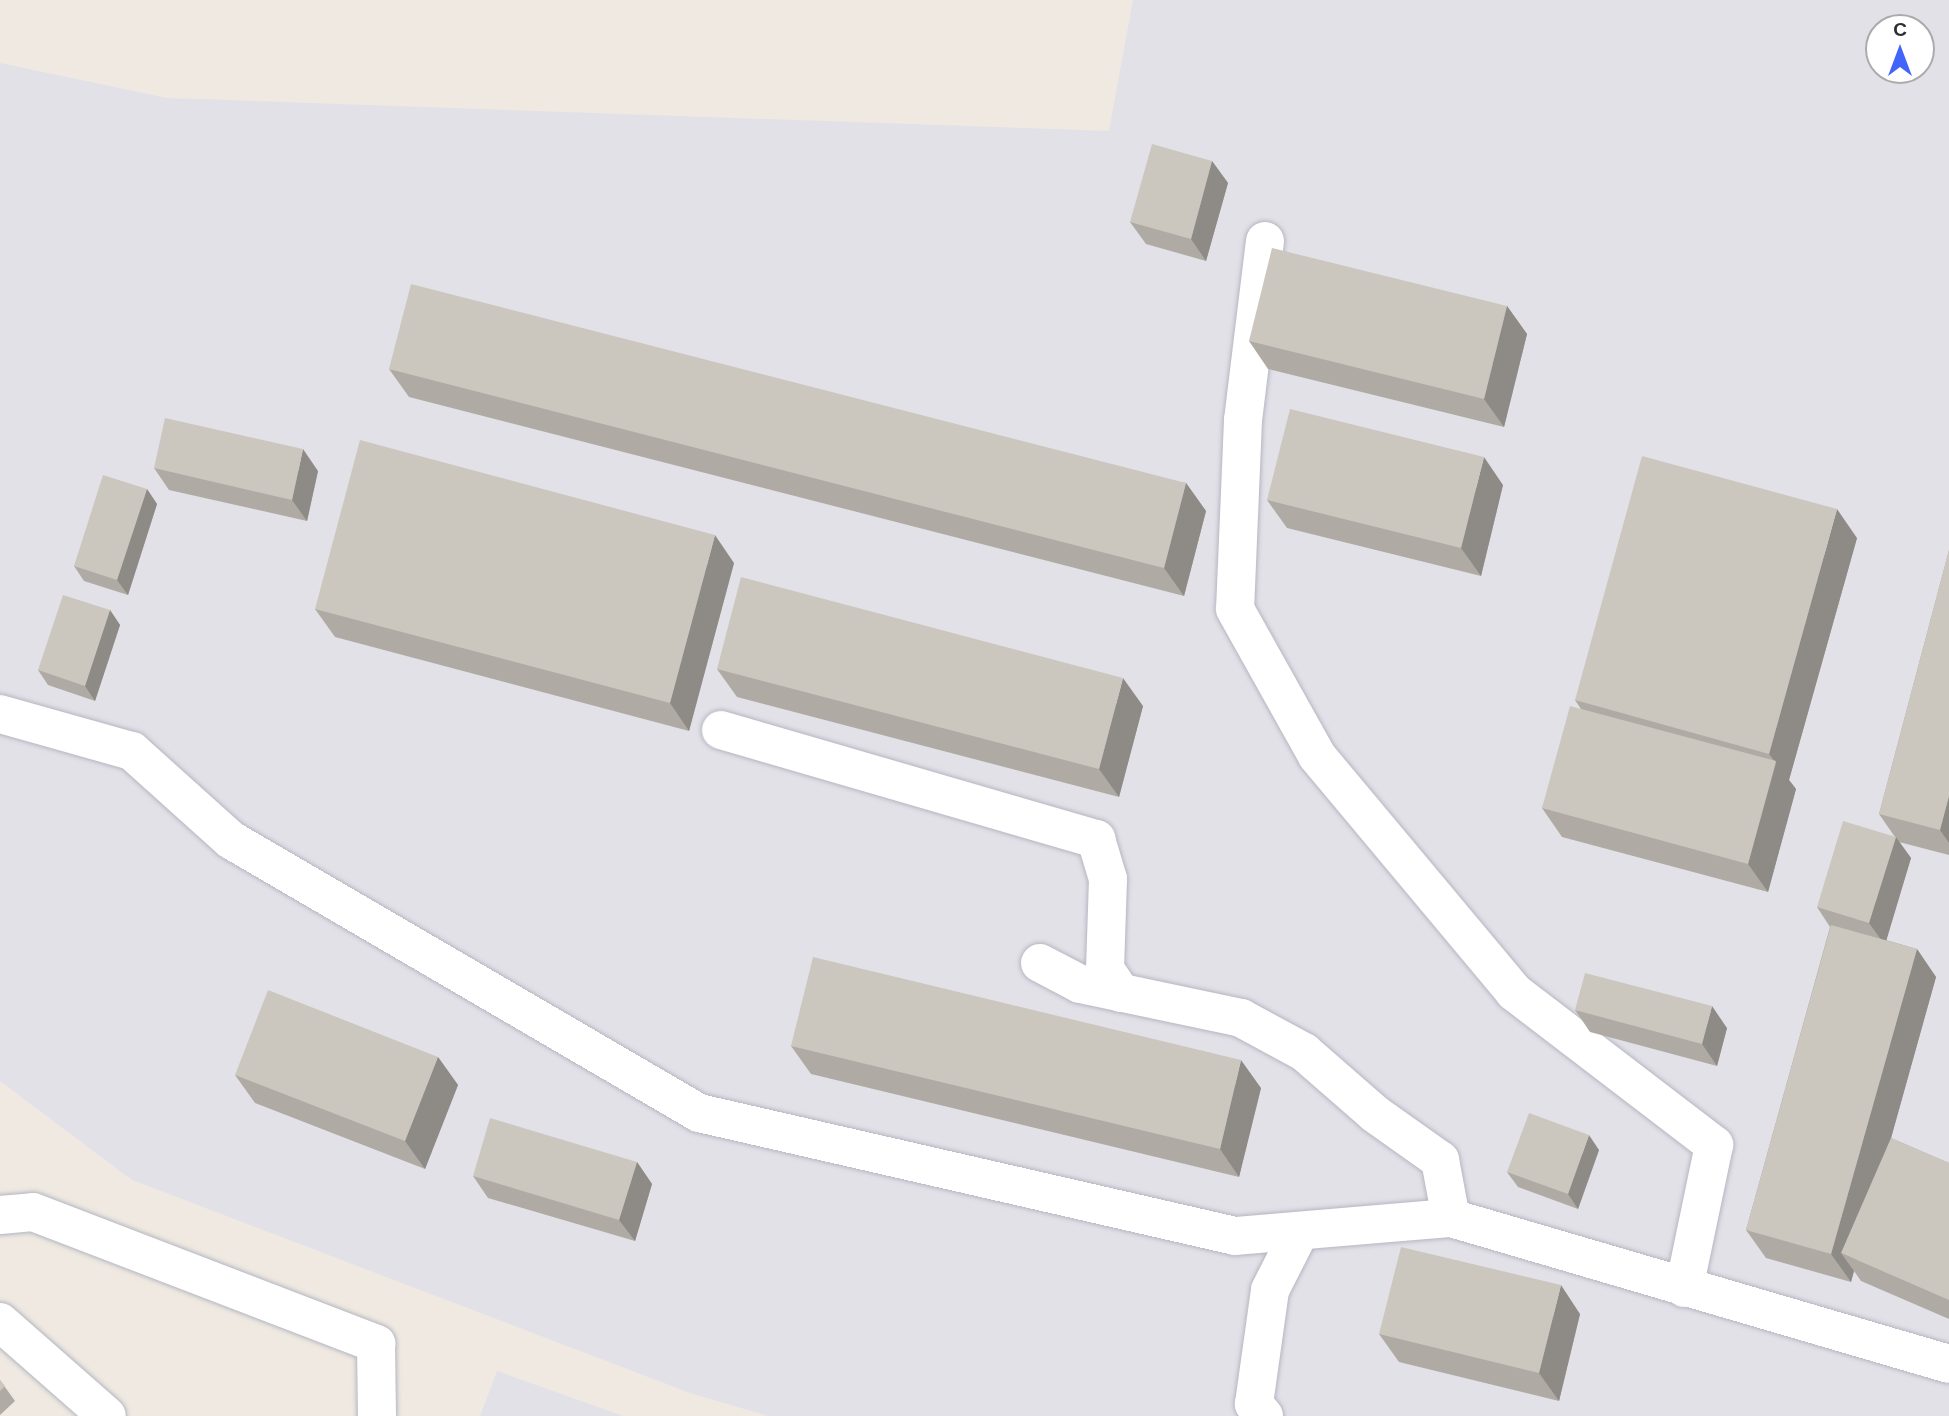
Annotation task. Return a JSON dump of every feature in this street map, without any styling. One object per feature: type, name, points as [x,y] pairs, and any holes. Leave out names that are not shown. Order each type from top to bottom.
[{"type":"street","points":[[1265,241],[1243,420],[1236,609],[1317,755],[1514,992],[1714,1145],[1684,1288]]},
{"type":"street","points":[[0,714],[132,751],[232,840],[699,1113],[1235,1236],[1451,1218],[1949,1364]]},
{"type":"street","points":[[721,730],[1096,839],[1108,879],[1105,969],[1121,993]]},
{"type":"street","points":[[1040,962],[1080,984],[1241,1018],[1304,1052],[1375,1114],[1440,1160],[1451,1218]]},
{"type":"street","points":[[0,1215],[33,1212],[376,1344],[377,1416]]},
{"type":"street","points":[[1264,1416],[1254,1404],[1269,1290],[1300,1231]]},
{"type":"street","points":[[0,1322],[107,1416]]},
{"type":"shaded area","points":[[1133,0],[1949,0],[1949,1416],[768,1416],[690,1393],[132,1180],[0,1081],[0,63],[167,98],[1109,131]]},
{"type":"shaded area","points":[[497,1371],[623,1416],[480,1416]]},
{"type":"building","points":[[1152,144],[1212,161],[1191,239],[1130,222]]},
{"type":"building","points":[[1272,248],[1507,306],[1484,399],[1249,341]]},
{"type":"building","points":[[411,284],[1186,483],[1164,568],[389,369]]},
{"type":"building","points":[[1290,409],[1484,457],[1461,548],[1267,500]]},
{"type":"building","points":[[165,418],[303,449],[292,500],[154,468]]},
{"type":"building","points":[[360,440],[715,535],[670,703],[315,609]]},
{"type":"building","points":[[1642,456],[1837,509],[1769,754],[1575,700]]},
{"type":"building","points":[[103,475],[147,489],[117,580],[74,566]]},
{"type":"building","points":[[1949,550],[1949,796],[1940,830],[1879,814]]},
{"type":"building","points":[[741,577],[1123,678],[1099,769],[717,669]]},
{"type":"building","points":[[63,595],[110,610],[85,686],[38,670]]},
{"type":"building","points":[[1570,706],[1776,761],[1748,864],[1542,808]]},
{"type":"building","points":[[1843,821],[1896,837],[1869,923],[1817,907]]},
{"type":"building","points":[[1831,925],[1917,949],[1831,1254],[1746,1230]]},
{"type":"building","points":[[813,957],[1241,1060],[1220,1149],[791,1046]]},
{"type":"building","points":[[1585,973],[1712,1006],[1702,1044],[1575,1010]]},
{"type":"building","points":[[268,990],[438,1057],[405,1141],[235,1075]]},
{"type":"building","points":[[1529,1113],[1589,1135],[1568,1194],[1507,1172]]},
{"type":"building","points":[[490,1118],[637,1162],[619,1220],[473,1176]]},
{"type":"building","points":[[1891,1138],[1949,1163],[1949,1300],[1841,1253]]},
{"type":"building","points":[[1401,1247],[1561,1285],[1539,1373],[1379,1334]]}]
